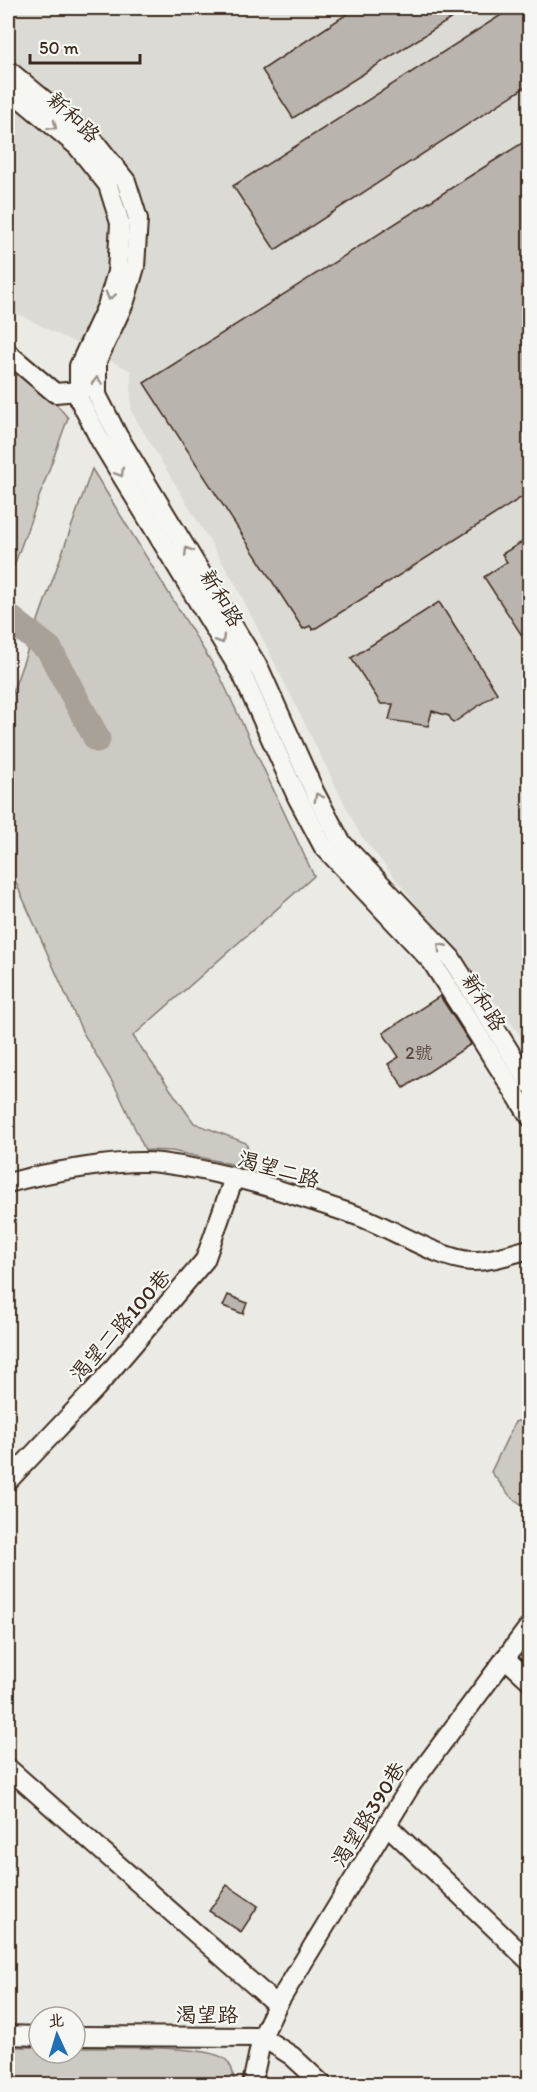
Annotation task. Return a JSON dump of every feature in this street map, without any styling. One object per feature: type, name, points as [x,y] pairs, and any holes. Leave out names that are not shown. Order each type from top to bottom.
[{"type":"street","name":"新和路","points":[[8,70],[95,142],[126,181],[138,219],[135,267],[125,302],[98,361],[97,395],[118,436],[260,670],[315,793],[341,842],[450,958],[530,1084]]},
{"type":"street","name":"新和路","points":[[8,88],[77,146],[108,185],[120,224],[117,272],[107,306],[80,366],[79,399],[100,440],[242,674],[297,797],[323,846],[432,962],[530,1117]]},
{"type":"street","points":[[8,353],[55,393],[79,391]]},
{"type":"street","name":"渴望二路","points":[[8,1178],[104,1166],[159,1162],[234,1178],[358,1216],[388,1227],[429,1248],[471,1261],[530,1249]]},
{"type":"street","name":"渴望二路100巷","points":[[8,1481],[96,1388],[205,1260],[234,1178]]},
{"type":"street","name":"渴望路390巷","points":[[252,2085],[262,2037],[277,2005],[411,1785],[530,1625]]},
{"type":"street","points":[[505,1658],[530,1681]]},
{"type":"street","points":[[8,1768],[277,2005]]},
{"type":"street","points":[[387,1825],[530,1962]]},
{"type":"street","points":[[8,2035],[27,2036]]},
{"type":"street","name":"渴望路","points":[[87,2036],[262,2037],[292,2056],[322,2085]]},
{"type":"shaded area","points":[[8,8],[529,8],[529,1050],[515,1028],[359,833],[236,585],[131,411],[131,371],[8,309]]},
{"type":"shaded area","points":[[8,360],[41,386],[68,418],[8,582]]},
{"type":"shaded area","points":[[92,469],[220,676],[314,876],[133,1036],[194,1123],[246,1143],[254,1169],[172,1151],[145,1150],[118,1092],[82,1031],[8,865],[8,705]]},
{"type":"shaded area","points":[[530,1418],[529,1510],[510,1496],[491,1472],[515,1422]]},
{"type":"shaded area","points":[[8,2047],[27,2047],[27,2065],[87,2065],[87,2048],[176,2049],[214,2054],[228,2061],[235,2084],[8,2084]]},
{"type":"building","points":[[356,8],[468,8],[293,118],[262,70]]},
{"type":"building","points":[[512,8],[530,8],[530,84],[275,250],[233,186]]},
{"type":"building","points":[[530,138],[530,492],[313,630],[310,626],[303,629],[144,383]]},
{"type":"building","points":[[530,537],[530,648],[484,577],[507,562],[502,554]]},
{"type":"building","points":[[439,602],[497,693],[453,723],[449,716],[432,711],[428,726],[389,720],[393,704],[381,704],[351,658]]},
{"type":"building","points":[[440,996],[471,1044],[404,1088],[388,1064],[399,1057],[383,1033]]},
{"type":"building","points":[[228,1295],[247,1303],[243,1314],[223,1306]]},
{"type":"building","points":[[227,1885],[258,1906],[241,1932],[209,1911]]},
{"type":"waterway","points":[[8,617],[49,649],[97,739]]}]
